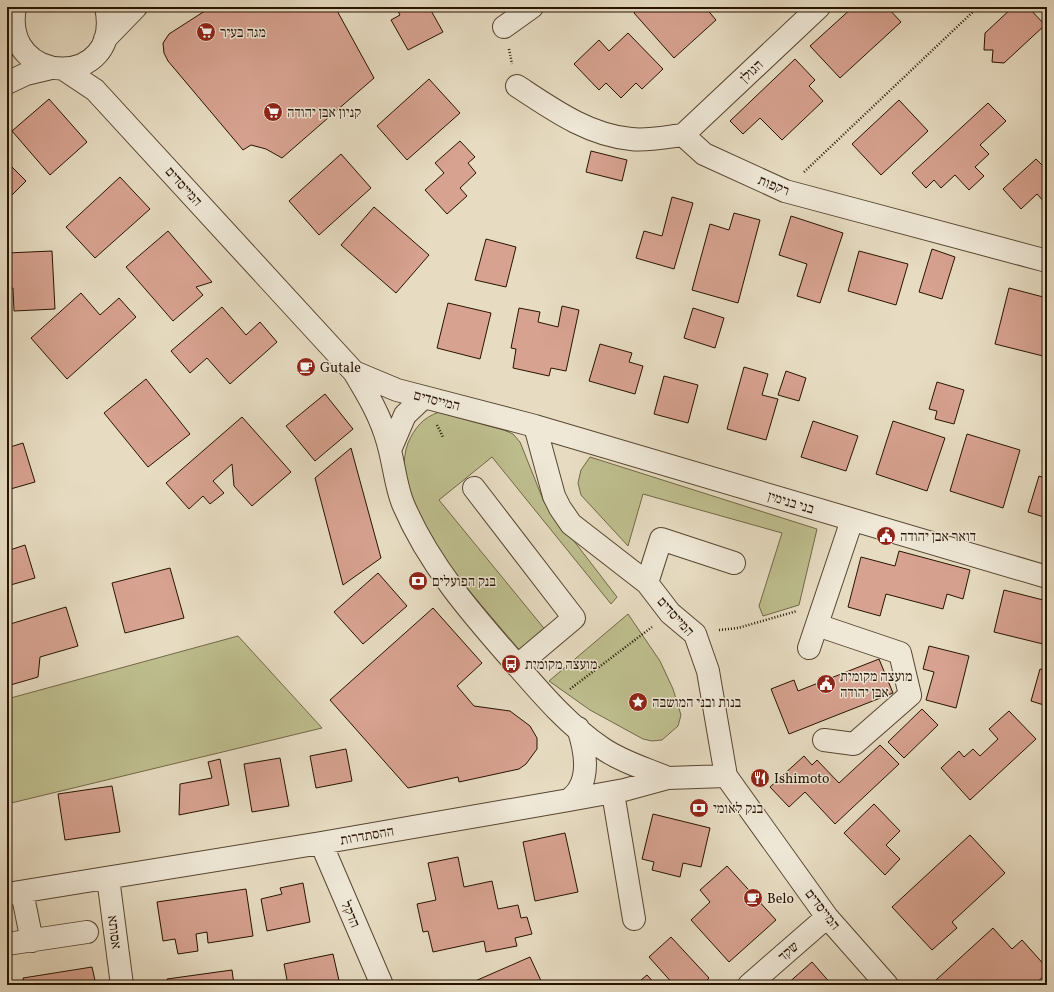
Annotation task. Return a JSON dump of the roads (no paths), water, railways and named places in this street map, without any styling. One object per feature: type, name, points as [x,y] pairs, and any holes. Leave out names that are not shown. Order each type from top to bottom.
[{"type":"street","name":"המייסדים","points":[[106,7],[109,19],[102,46],[100,77],[110,106]]},
{"type":"street","points":[[7,83],[26,74],[79,66],[92,58],[136,7]]},
{"type":"street","points":[[504,27],[532,7]]},
{"type":"street","name":"הגולן","points":[[683,135],[819,7]]},
{"type":"street","name":"המייסדים","points":[[12,17],[18,43],[26,54],[37,63],[58,69],[95,90],[354,372],[372,401],[381,421],[390,450],[395,479],[403,504],[436,565],[478,621],[550,703],[603,749],[623,760],[668,778]]},
{"type":"street","points":[[7,55],[12,17]]},
{"type":"street","points":[[517,86],[561,115],[612,136],[632,139],[683,135]]},
{"type":"street","name":"רקפות","points":[[683,135],[704,154],[785,191],[1047,260]]},
{"type":"street","name":"המייסדים","points":[[354,372],[397,390],[535,426],[554,496],[571,524],[648,583],[670,613],[695,634],[708,671],[726,776],[827,917],[887,985]]},
{"type":"street","points":[[390,450],[405,415],[424,397]]},
{"type":"street","name":"בני בנימין","points":[[535,426],[1047,577]]},
{"type":"street","points":[[474,488],[574,618],[517,666]]},
{"type":"street","points":[[809,648],[852,520]]},
{"type":"street","points":[[648,583],[661,538],[734,563]]},
{"type":"street","points":[[817,625],[900,653],[910,694],[854,744],[824,740]]},
{"type":"street","points":[[569,800],[579,789],[584,775],[583,744],[578,728]]},
{"type":"street","name":"ההסתדרות","points":[[14,893],[321,843],[569,800],[613,792],[668,778],[726,776]]},
{"type":"street","points":[[613,792],[634,919]]},
{"type":"street","name":"הדקל","points":[[321,843],[382,985]]},
{"type":"street","name":"אסותא","points":[[108,878],[122,985]]},
{"type":"street","points":[[14,893],[32,941]]},
{"type":"street","name":"שקד","points":[[749,985],[827,917]]},
{"type":"street","points":[[7,944],[87,932]]},
{"type":"place","name":"מגה בעיר","points":[[206,32]]},
{"type":"place","name":"קניון אבן יהודה","points":[[273,112]]},
{"type":"place","name":"Gutale","points":[[306,367]]},
{"type":"place","name":"דואר אבן יהודה","points":[[886,536]]},
{"type":"place","name":"בנק הפועלים","points":[[418,581]]},
{"type":"place","name":"מועצה מקומית","points":[[511,664]]},
{"type":"place","name":"מועצה מקומית אבן יהודה","points":[[826,684]]},
{"type":"place","name":"בנות ובני המושבה","points":[[638,702]]},
{"type":"place","name":"Ishimoto","points":[[760,778]]},
{"type":"place","name":"בנק לאומי","points":[[699,808]]},
{"type":"place","name":"Belo","points":[[753,898]]}]
